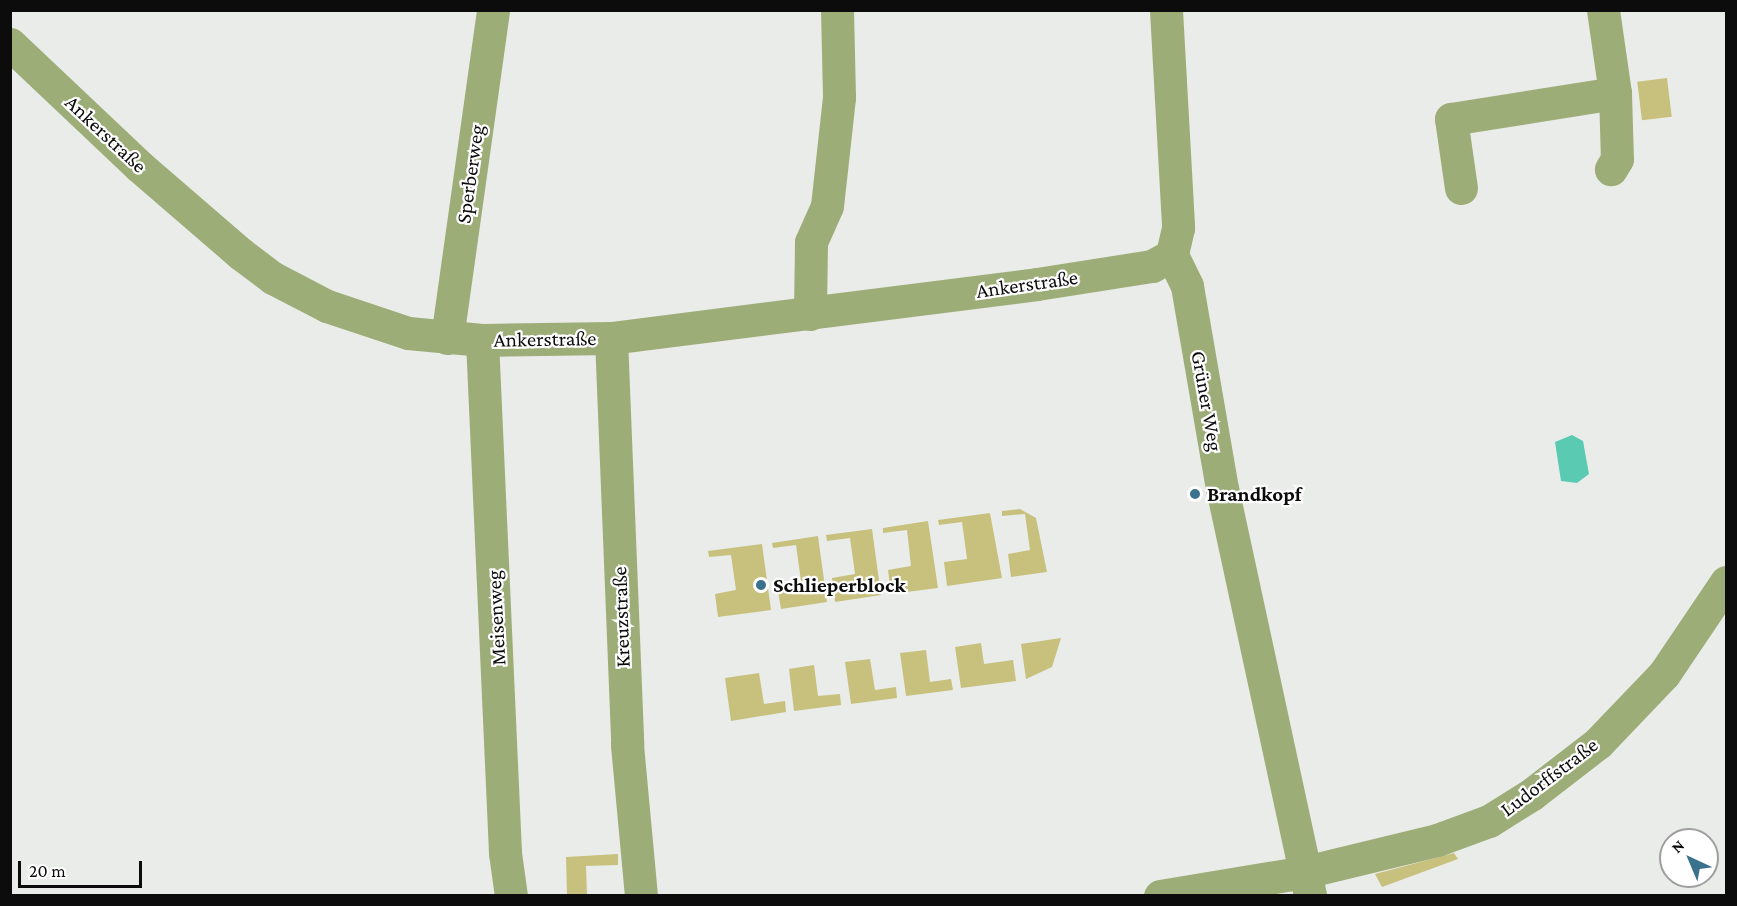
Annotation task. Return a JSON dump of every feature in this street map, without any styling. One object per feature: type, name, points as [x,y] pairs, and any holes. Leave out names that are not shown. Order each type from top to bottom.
[{"type":"street","name":"Sperberweg","points":[[447,338],[493,10]]},
{"type":"street","points":[[810,314],[811,242],[827,206],[839,97],[837,10]]},
{"type":"street","points":[[1166,10],[1178,228],[1172,255]]},
{"type":"street","points":[[1604,10],[1615,93],[1617,159],[1611,169]]},
{"type":"street","name":"Ankerstraße","points":[[10,44],[189,210],[273,278],[327,306],[378,324],[447,338],[482,340],[611,338],[810,314],[1152,266],[1172,255]]},
{"type":"street","points":[[1461,188],[1451,119],[1615,93]]},
{"type":"street","name":"Grüner Weg","points":[[1172,255],[1187,286],[1222,488],[1308,884]]},
{"type":"street","name":"Kreuzstraße","points":[[611,338],[627,745],[641,896]]},
{"type":"street","name":"Meisenweg","points":[[482,340],[505,853],[511,896]]},
{"type":"street","name":"Ludorffstraße","points":[[1160,896],[1308,884],[1489,821],[1532,794],[1598,743],[1664,674],[1726,582]]},
{"type":"shaded area","points":[[1667,78],[1672,117],[1642,120],[1637,82]]},
{"type":"shaded area","points":[[1572,435],[1583,441],[1589,474],[1577,483],[1561,481],[1555,442]]},
{"type":"shaded area","points":[[1020,509],[1036,518],[1047,572],[1011,577],[1008,554],[1030,550],[1025,514],[1002,516],[1002,511]]},
{"type":"shaded area","points":[[990,513],[1002,578],[947,586],[944,562],[967,559],[962,522],[939,525],[938,520]]},
{"type":"shaded area","points":[[928,521],[938,588],[891,594],[888,570],[911,566],[907,530],[883,533],[883,528]]},
{"type":"shaded area","points":[[872,529],[881,595],[835,602],[832,578],[855,574],[850,538],[827,541],[826,535]]},
{"type":"shaded area","points":[[818,536],[827,602],[781,609],[777,585],[801,581],[796,545],[773,548],[772,543]]},
{"type":"shaded area","points":[[762,544],[771,610],[718,617],[715,594],[736,590],[731,555],[709,557],[708,551]]},
{"type":"shaded area","points":[[1061,638],[1052,667],[1026,679],[1021,644]]},
{"type":"shaded area","points":[[981,643],[984,664],[1013,660],[1016,681],[961,688],[955,647]]},
{"type":"shaded area","points":[[926,650],[930,682],[951,679],[953,690],[906,696],[900,653]]},
{"type":"shaded area","points":[[870,659],[875,690],[896,687],[897,698],[851,704],[845,662]]},
{"type":"shaded area","points":[[814,665],[818,696],[840,694],[841,705],[794,711],[789,669]]},
{"type":"shaded area","points":[[759,673],[764,704],[785,701],[786,712],[731,721],[725,678]]},
{"type":"shaded area","points":[[1454,853],[1458,859],[1382,887],[1375,874]]},
{"type":"shaded area","points":[[618,854],[618,865],[586,866],[587,895],[567,895],[566,857]]},
{"type":"place","name":"Brandkopf","points":[[1195,494]]},
{"type":"place","name":"Schlieperblock","points":[[761,585]]}]
